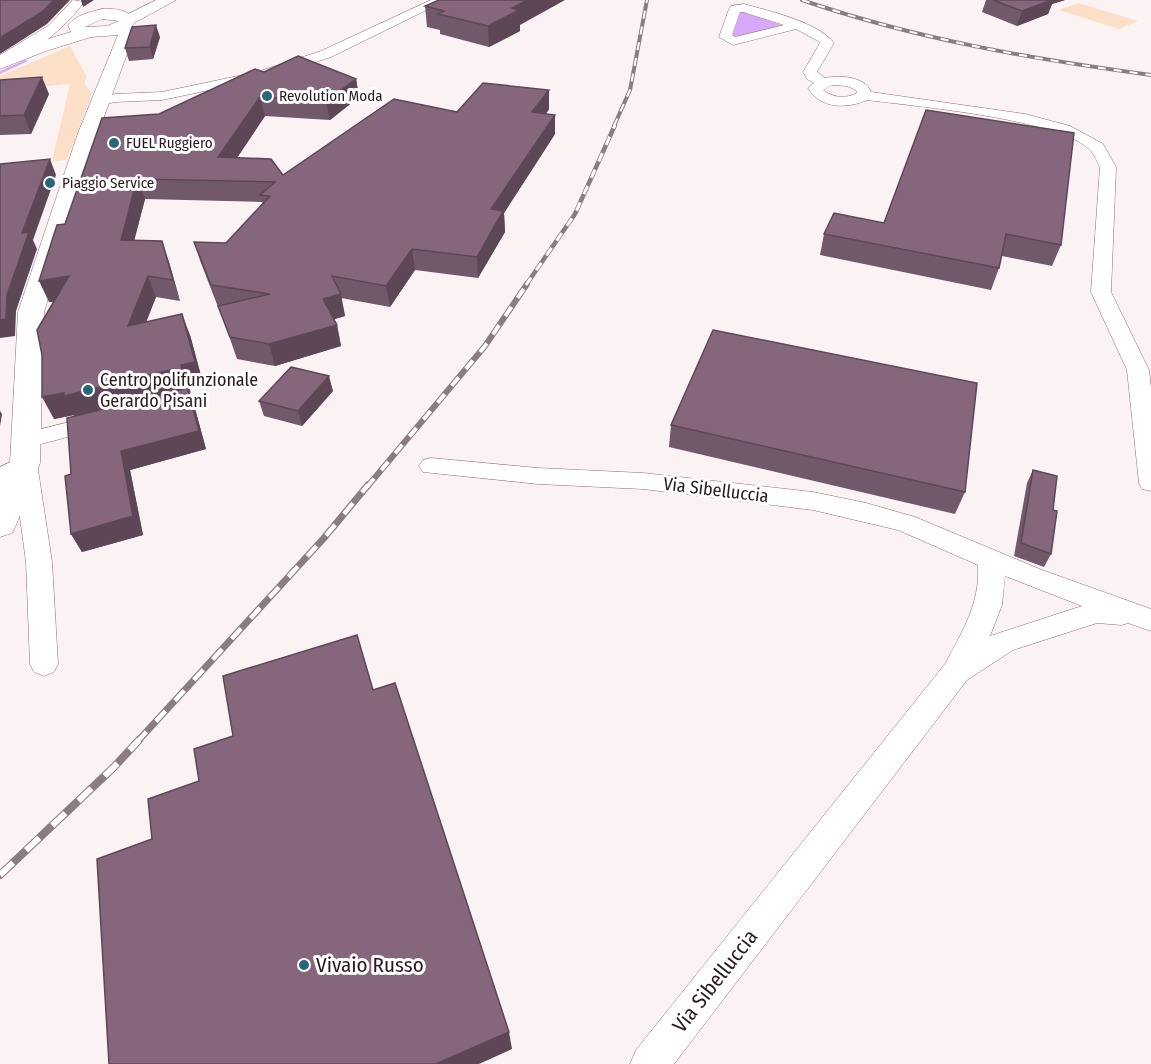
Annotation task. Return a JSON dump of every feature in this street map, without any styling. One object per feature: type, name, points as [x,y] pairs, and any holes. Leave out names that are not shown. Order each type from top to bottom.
[{"type":"main road","points":[[0,522],[25,452],[31,312],[88,134],[100,105],[112,27],[142,0]]},
{"type":"main road","points":[[0,62],[40,47],[112,27],[164,2]]},
{"type":"street","points":[[100,105],[141,102],[223,85],[307,61],[441,0]]},
{"type":"street","points":[[0,62],[58,26],[76,1],[112,27]]},
{"type":"street","points":[[794,26],[733,41],[725,37],[735,9],[738,8],[794,26],[826,39],[827,43],[810,72],[822,82],[852,83],[863,88],[865,95],[1025,118],[1065,129],[1087,139],[1097,147],[1108,167],[1101,292],[1144,371],[1151,483]]},
{"type":"street","points":[[0,478],[25,452],[127,415]]},
{"type":"street","points":[[25,452],[39,562],[44,664]]},
{"type":"street","name":"Via Sibelluccia","points":[[431,466],[538,476],[643,481],[813,501],[906,524],[1033,577],[1144,618]]},
{"type":"street","name":"Via Sibelluccia","points":[[650,1064],[957,671],[987,614],[993,585],[991,559]]},
{"type":"street","name":"Via Sibelluccia","points":[[957,671],[1003,642],[1096,612],[1144,618]]},
{"type":"shaded area","points":[[1078,3],[1138,21],[1119,29],[1059,10]]},
{"type":"shaded area","points":[[739,10],[784,26],[728,38]]},
{"type":"shaded area","points":[[70,46],[86,75],[85,85],[92,93],[67,160],[52,161],[70,84],[0,90],[0,76]]},
{"type":"building","points":[[0,0],[54,0],[42,12],[0,38]]},
{"type":"building","points":[[439,0],[527,0],[512,8],[519,10],[488,26],[438,14],[444,11],[425,6]]},
{"type":"building","points":[[993,0],[1052,0],[1022,11]]},
{"type":"building","points":[[156,25],[150,47],[125,48],[132,27]]},
{"type":"building","points":[[298,56],[356,79],[326,101],[260,97],[218,157],[271,159],[283,175],[394,99],[457,112],[483,83],[549,90],[532,112],[555,115],[491,209],[503,211],[477,257],[412,249],[386,286],[332,276],[341,294],[323,299],[337,325],[269,344],[230,337],[218,306],[270,294],[211,285],[194,242],[226,243],[270,196],[260,195],[275,182],[137,179],[121,240],[162,241],[173,280],[148,276],[128,326],[182,314],[195,362],[181,365],[182,371],[174,369],[64,396],[64,393],[42,397],[42,355],[37,330],[69,276],[39,281],[57,225],[65,224],[102,118],[159,114],[255,69],[264,72]]},
{"type":"building","points":[[42,77],[24,115],[0,116],[0,80]]},
{"type":"building","points":[[926,110],[1074,133],[1061,245],[1006,234],[999,268],[824,234],[834,213],[884,223]]},
{"type":"building","points":[[50,159],[22,233],[29,232],[7,295],[6,319],[0,320],[0,164]]},
{"type":"building","points":[[713,330],[977,383],[965,492],[671,425]]},
{"type":"building","points":[[291,367],[329,376],[298,411],[259,401]]},
{"type":"building","points":[[187,386],[199,431],[121,451],[133,516],[71,534],[65,476],[71,474],[67,418],[184,389]]},
{"type":"building","points":[[1033,470],[1057,476],[1053,510],[1057,511],[1051,554],[1021,543]]},
{"type":"building","name":"Vivaio Russo","points":[[357,635],[373,690],[395,683],[509,1032],[436,1064],[109,1064],[97,859],[152,839],[148,799],[199,781],[194,749],[233,736],[223,676]]},
{"type":"waterway","points":[[0,73],[26,61]]},
{"type":"railway","points":[[614,126],[630,90],[647,0]]},
{"type":"railway","points":[[802,0],[931,37],[1018,55],[1151,75]]},
{"type":"railway","points":[[526,285],[575,214],[615,125]]},
{"type":"railway","points":[[367,487],[485,346],[527,284]]},
{"type":"railway","points":[[137,742],[324,538],[368,485]]},
{"type":"railway","points":[[0,875],[114,767],[139,740]]},
{"type":"place","name":"Revolution Moda","points":[[267,96]]},
{"type":"place","name":"FUEL Ruggiero","points":[[114,143]]},
{"type":"place","name":"Piaggio Service","points":[[50,183]]},
{"type":"place","name":"Centro polifunzionale Gerardo Pisani","points":[[88,390]]},
{"type":"place","name":"Vivaio Russo","points":[[304,965]]}]
